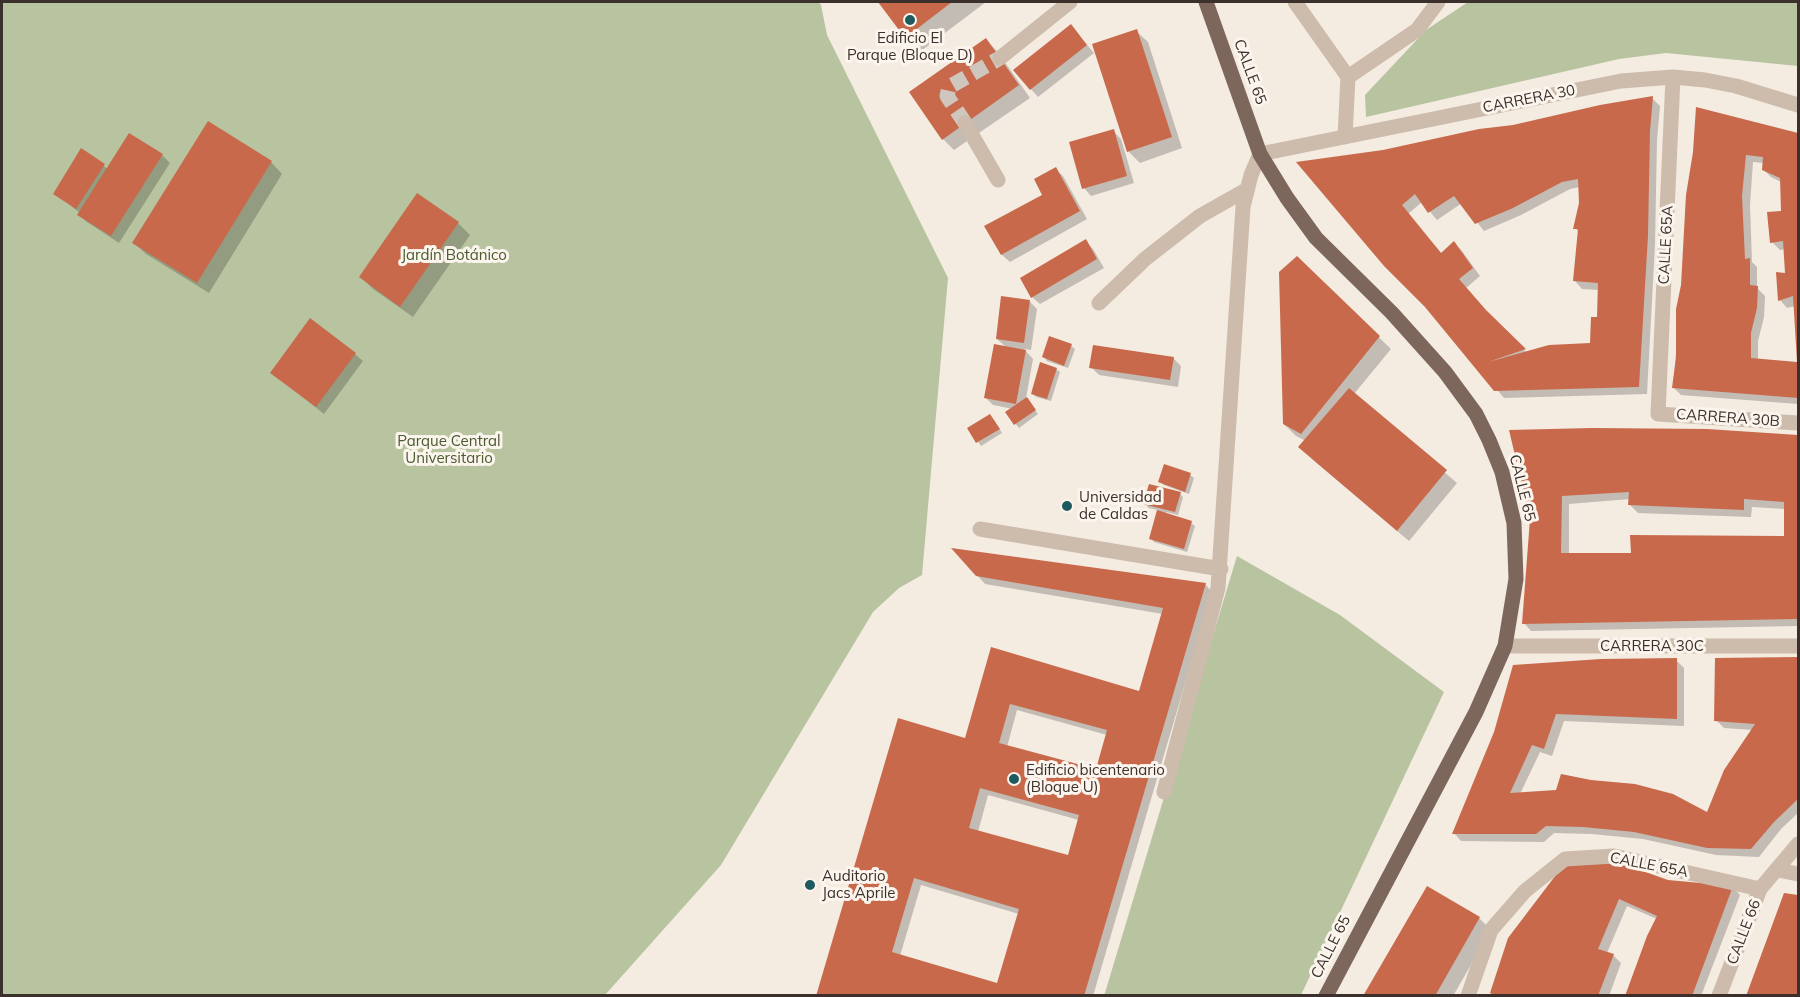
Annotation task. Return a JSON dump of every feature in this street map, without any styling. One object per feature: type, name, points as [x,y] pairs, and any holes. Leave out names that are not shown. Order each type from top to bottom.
[{"type":"main road","name":"CALLE 65","points":[[1206,2],[1260,154],[1287,198],[1316,238],[1392,313],[1445,372],[1476,414],[1490,440],[1502,472],[1514,523],[1516,579],[1505,646],[1476,712],[1326,996]]},
{"type":"street","points":[[1000,58],[1070,2]]},
{"type":"street","points":[[1295,2],[1348,77],[1345,137]]},
{"type":"street","points":[[1348,77],[1418,30],[1438,2]]},
{"type":"street","name":"CARRERA 30","points":[[1260,154],[1621,81],[1673,77],[1705,80],[1736,86],[1798,105]]},
{"type":"street","name":"CALLE 65A","points":[[1658,414],[1673,77]]},
{"type":"street","points":[[965,123],[998,180]]},
{"type":"street","points":[[1164,792],[1212,618],[1221,569],[1246,190],[1260,154]]},
{"type":"street","points":[[1099,303],[1145,259],[1200,216],[1246,190]]},
{"type":"street","name":"CARRERA 30B","points":[[1658,414],[1798,423]]},
{"type":"street","points":[[980,528],[1221,569]]},
{"type":"street","name":"CARRERA 30C","points":[[1505,646],[1798,646]]},
{"type":"street","name":"CALLE 66","points":[[1719,996],[1760,889],[1798,844]]},
{"type":"street","name":"CALLE 65A","points":[[1468,996],[1491,930],[1525,891],[1565,859],[1614,856],[1760,889]]},
{"type":"street","points":[[1778,870],[1798,874]]},
{"type":"green space","name":"Parque Central Universitario","points":[[2,2],[819,2],[821,5],[827,35],[948,278],[922,575],[899,588],[873,612],[721,865],[605,995],[2,996]]},
{"type":"green space","points":[[1468,2],[1798,2],[1798,66],[1666,53],[1619,59],[1366,117],[1365,95],[1426,30]]},
{"type":"green space","points":[[1237,556],[1340,615],[1444,692],[1301,995],[1104,996]]},
{"type":"building","name":"Edificio El Parque (Bloque D)","points":[[878,2],[952,2],[905,38]]},
{"type":"building","points":[[1071,24],[1087,45],[1030,90],[1013,70]]},
{"type":"building","points":[[1137,29],[1172,137],[1127,152],[1092,44]]},
{"type":"building","points":[[986,38],[1019,85],[942,140],[909,92]]},
{"type":"building","points":[[1653,96],[1639,387],[1494,391],[1425,307],[1384,266],[1296,162],[1383,150],[1479,129],[1513,125],[1600,105]],"holes":[[[1578,179],[1579,203],[1573,229],[1578,229],[1573,281],[1598,283],[1597,317],[1591,317],[1590,343],[1549,345],[1488,362],[1526,349],[1486,310],[1459,279],[1473,268],[1454,241],[1441,253],[1402,205],[1415,194],[1428,213],[1454,196],[1475,224],[1513,208],[1562,182]]]},
{"type":"building","points":[[1696,107],[1798,133],[1798,398],[1672,388],[1676,358],[1676,309],[1681,285],[1686,195],[1693,152]],"holes":[[[1746,155],[1763,157],[1762,170],[1780,178],[1781,211],[1767,212],[1770,243],[1783,241],[1785,273],[1776,272],[1778,301],[1793,296],[1797,362],[1751,358],[1751,333],[1757,308],[1758,286],[1750,285],[1750,258],[1745,259],[1742,196]]]},
{"type":"building","points":[[208,121],[272,161],[197,283],[132,243]]},
{"type":"building","points":[[1114,129],[1127,176],[1082,189],[1069,142]]},
{"type":"building","points":[[129,133],[163,154],[111,236],[77,215]]},
{"type":"building","points":[[81,148],[105,164],[76,209],[53,194]]},
{"type":"building","points":[[1056,167],[1080,211],[1001,255],[984,226],[1042,195],[1034,179]]},
{"type":"building","points":[[417,193],[459,222],[400,307],[359,277]]},
{"type":"building","points":[[1086,239],[1097,259],[1031,298],[1020,278]]},
{"type":"building","points":[[1297,256],[1380,336],[1301,434],[1283,424],[1279,272]]},
{"type":"building","points":[[1001,296],[1030,300],[1024,343],[996,339]]},
{"type":"building","points":[[310,318],[356,353],[316,407],[270,373]]},
{"type":"building","points":[[1049,336],[1072,344],[1064,366],[1042,357]]},
{"type":"building","points":[[994,344],[1026,350],[1016,404],[984,398]]},
{"type":"building","points":[[1093,345],[1174,357],[1170,380],[1089,368]]},
{"type":"building","points":[[1040,362],[1057,368],[1047,399],[1031,394]]},
{"type":"building","points":[[1349,388],[1447,470],[1397,531],[1298,447]]},
{"type":"building","points":[[1027,397],[1036,410],[1014,425],[1005,412]]},
{"type":"building","points":[[990,414],[1000,429],[976,443],[967,428]]},
{"type":"building","points":[[1707,429],[1798,435],[1798,619],[1522,624],[1530,519],[1509,430]],"holes":[[[1629,492],[1628,505],[1744,510],[1744,499],[1784,502],[1784,536],[1630,535],[1631,553],[1561,553],[1562,496]]]},
{"type":"building","points":[[1164,464],[1191,473],[1185,492],[1158,482]]},
{"type":"building","points":[[1149,484],[1181,492],[1175,512],[1143,504]]},
{"type":"building","points":[[1157,510],[1192,521],[1184,549],[1149,539]]},
{"type":"building","name":"Edificio bicentenario (Bloque U)","points":[[951,548],[1206,583],[1084,996],[816,996],[898,718],[965,738],[991,647],[1139,691],[1163,608],[976,576]],"holes":[[[1010,704],[1107,730],[1096,769],[999,743]],[[980,788],[1079,815],[1068,855],[969,828]],[[914,878],[1019,909],[997,983],[892,952]]]},
{"type":"building","points":[[1798,657],[1798,799],[1751,849],[1707,848],[1634,832],[1583,827],[1546,826],[1536,834],[1452,834],[1494,732],[1513,665],[1601,659],[1677,658],[1677,719],[1556,714],[1544,749],[1532,745],[1510,793],[1556,790],[1561,774],[1591,780],[1635,784],[1673,794],[1707,812],[1724,770],[1755,724],[1714,721],[1715,658]]},
{"type":"building","points":[[1565,863],[1623,864],[1668,880],[1733,886],[1692,996],[1625,996],[1647,936],[1657,916],[1619,899],[1598,949],[1614,954],[1598,996],[1496,996],[1490,993],[1508,938]]},
{"type":"building","points":[[1427,886],[1480,917],[1435,996],[1363,996]]},
{"type":"building","points":[[1784,893],[1798,895],[1798,996],[1746,996]]},
{"type":"tunnel","points":[[965,123],[947,96],[949,87],[1000,58]]},
{"type":"place","name":"Edificio El Parque (Bloque D)","points":[[910,20]]},
{"type":"place","name":"Universidad de Caldas","points":[[1067,506]]},
{"type":"place","name":"Edificio bicentenario (Bloque U)","points":[[1014,779]]},
{"type":"place","name":"Auditorio Jacs Aprile","points":[[810,885]]},
{"type":"park label","name":"Jardín Botánico","points":[[454,255]]}]
